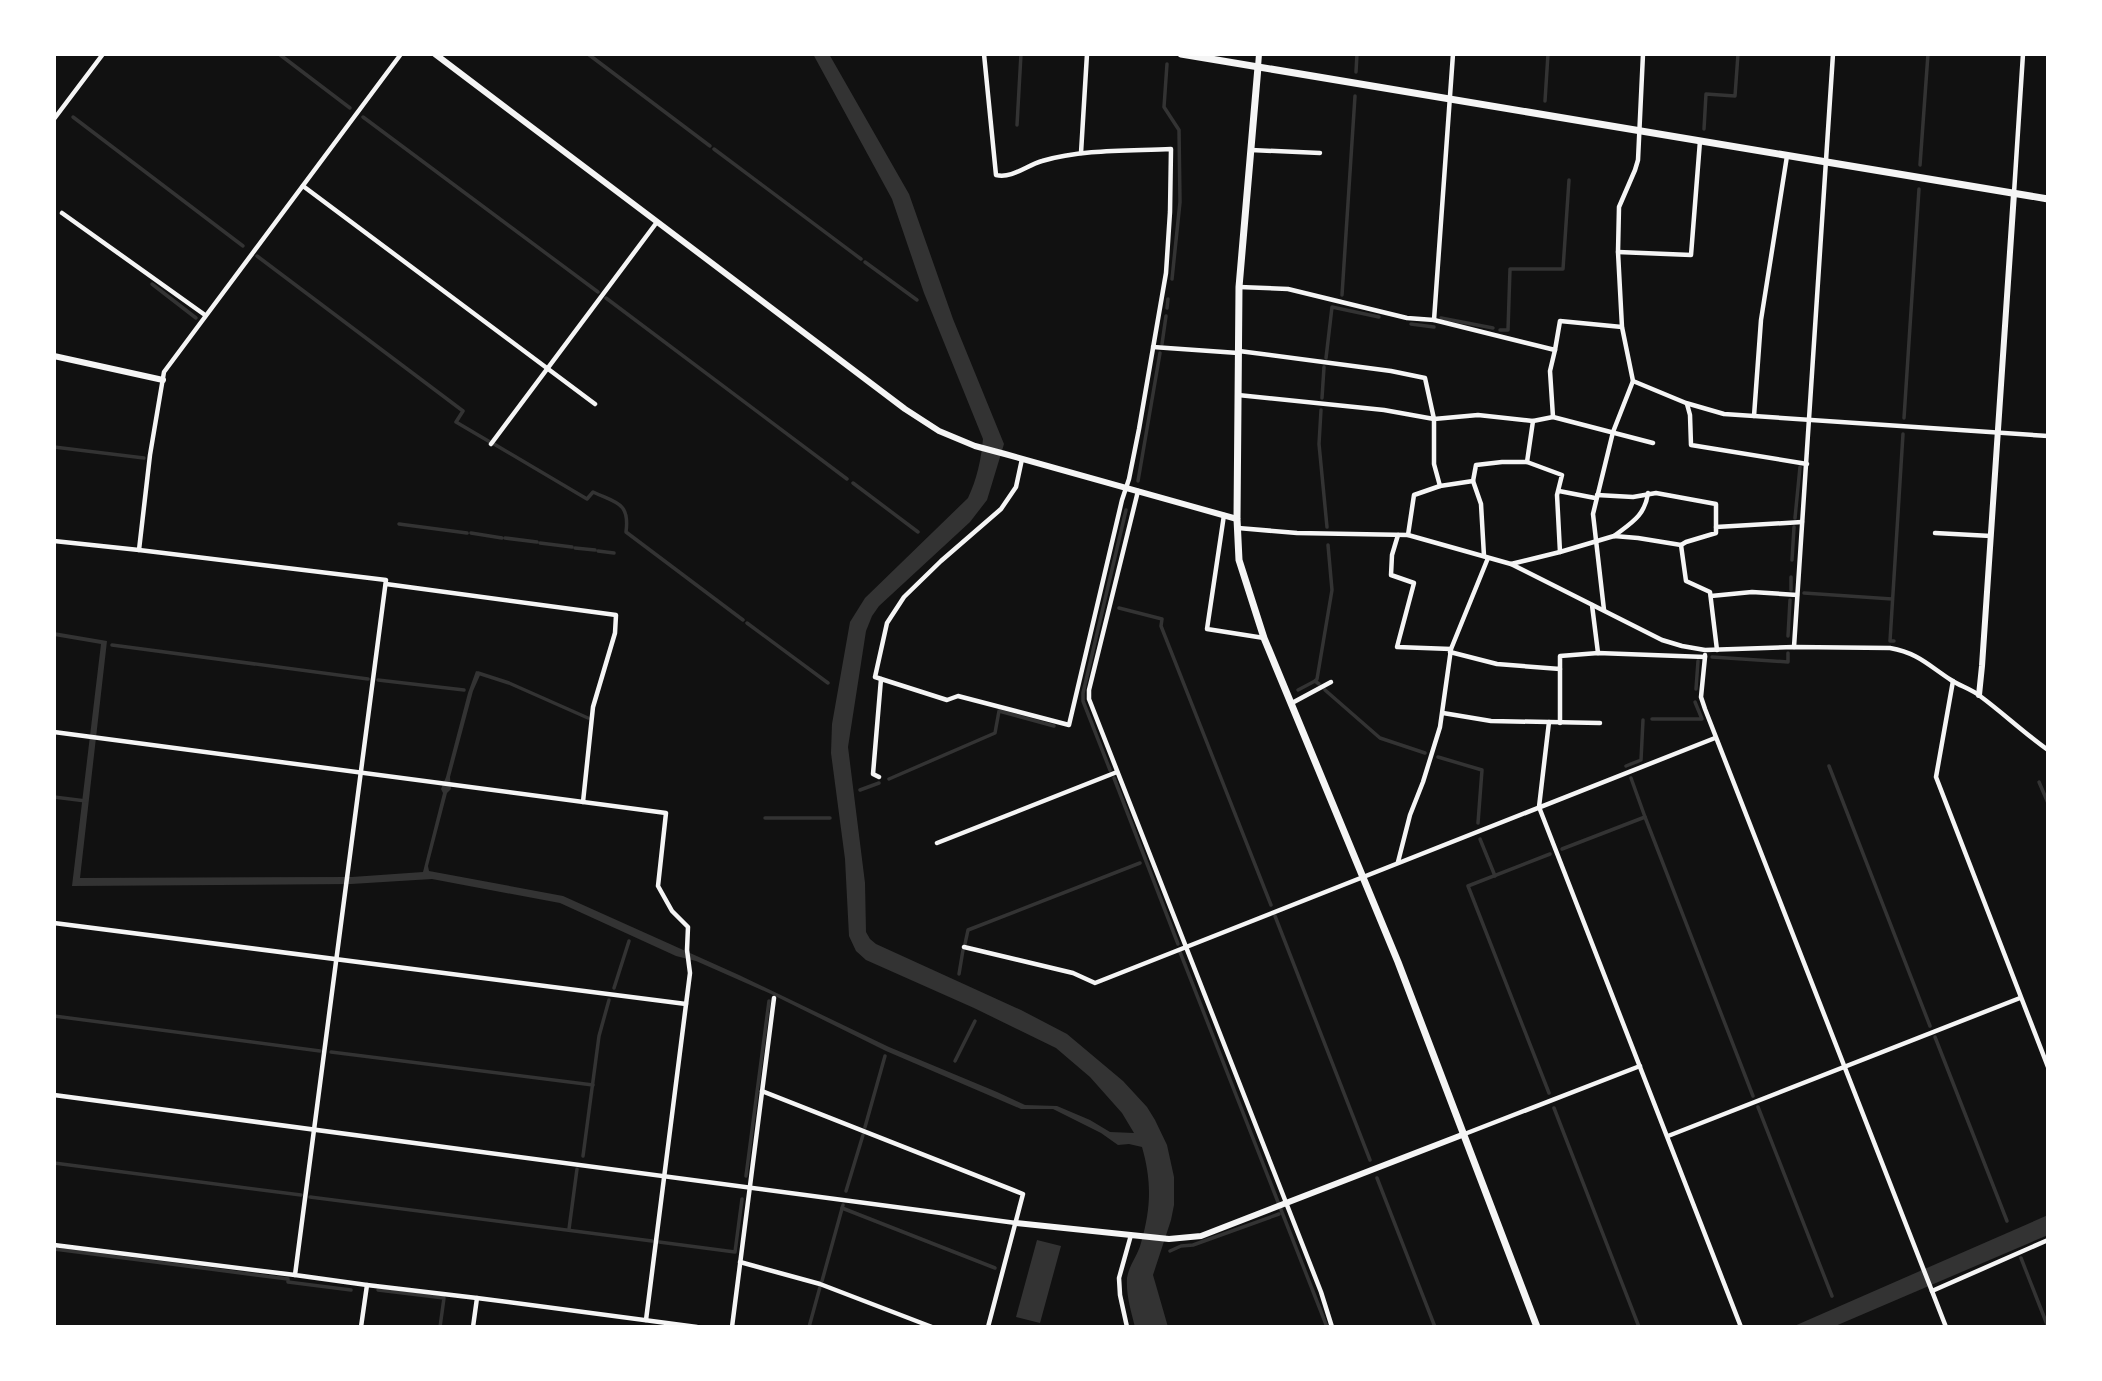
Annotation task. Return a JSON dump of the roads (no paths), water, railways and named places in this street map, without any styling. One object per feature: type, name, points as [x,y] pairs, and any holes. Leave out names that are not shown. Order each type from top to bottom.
[{"type":"main road","points":[[1181,54],[2048,199]]},
{"type":"main road","points":[[1258,67],[1239,287],[1237,528],[1240,568],[1290,704],[1398,962],[1537,1327]]},
{"type":"street","points":[[54,119],[103,54]]},
{"type":"street","points":[[139,550],[150,455],[164,372],[401,54]]},
{"type":"street","points":[[435,54],[905,410],[939,431],[977,446],[1237,519]]},
{"type":"street","points":[[984,54],[996,176],[1004,177],[1041,161],[1081,153],[1171,149],[1166,273],[1139,429],[1069,725],[958,696],[947,700],[875,677],[887,623],[904,597],[1001,509],[1016,487],[1022,459]]},
{"type":"street","points":[[1081,153],[1087,54]]},
{"type":"street","points":[[1258,67],[1259,54]]},
{"type":"street","points":[[1434,320],[1453,54]]},
{"type":"street","points":[[1604,611],[1593,514],[1613,432],[1633,381],[1622,327],[1618,252],[1619,207],[1638,160],[1643,54]]},
{"type":"street","points":[[1794,647],[1833,54]]},
{"type":"street","points":[[1979,695],[2023,54]]},
{"type":"street","points":[[1618,252],[1691,254],[1700,141]]},
{"type":"street","points":[[1251,150],[1320,153]]},
{"type":"street","points":[[1754,416],[1761,320],[1787,156]]},
{"type":"street","points":[[303,186],[595,404]]},
{"type":"street","points":[[62,213],[205,315]]},
{"type":"street","points":[[491,444],[657,222]]},
{"type":"street","points":[[1239,287],[1288,289],[1408,318],[1434,320],[1555,350]]},
{"type":"street","points":[[1553,417],[1550,370],[1560,321],[1622,327]]},
{"type":"street","points":[[1153,347],[1239,352],[1391,371],[1425,378],[1434,419],[1434,464],[1440,486]]},
{"type":"street","points":[[54,356],[163,380]]},
{"type":"street","points":[[1633,381],[1686,403],[1724,414],[2048,436]]},
{"type":"street","points":[[1238,395],[1384,410],[1434,419],[1478,415],[1533,421],[1553,417],[1653,443]]},
{"type":"street","points":[[1686,403],[1690,415],[1691,445],[1807,464]]},
{"type":"street","points":[[1527,462],[1533,421]]},
{"type":"street","points":[[1398,862],[1410,815],[1423,782],[1443,713],[1450,650],[1486,557],[1481,504],[1473,481],[1476,466],[1527,462],[1562,475],[1557,495],[1560,552]]},
{"type":"street","points":[[1408,535],[1415,495],[1440,486],[1473,481]]},
{"type":"street","points":[[1138,491],[1089,699],[1332,1327]]},
{"type":"street","points":[[1559,491],[1596,497],[1633,497],[1656,493],[1716,504],[1716,534],[1685,541],[1681,545]]},
{"type":"street","points":[[1511,564],[1614,536],[1641,515],[1647,505],[1648,493]]},
{"type":"street","points":[[1223,515],[1207,629],[1264,638]]},
{"type":"street","points":[[1716,527],[1802,522]]},
{"type":"street","points":[[1237,528],[1297,533],[1408,535],[1511,564],[1662,639],[1682,646],[1705,650],[1794,647],[1905,650],[1979,695],[2048,750]]},
{"type":"street","points":[[1935,533],[1991,536]]},
{"type":"street","points":[[1398,535],[1392,555],[1391,575],[1414,583],[1397,647],[1450,650],[1497,664],[1560,669]]},
{"type":"street","points":[[1614,536],[1681,545]]},
{"type":"street","points":[[54,541],[386,580],[295,1275]]},
{"type":"street","points":[[1681,545],[1686,581],[1710,592],[1717,650]]},
{"type":"street","points":[[386,584],[616,615],[615,633],[593,707],[583,802]]},
{"type":"street","points":[[1711,596],[1752,592],[1797,594]]},
{"type":"street","points":[[1591,604],[1598,653]]},
{"type":"street","points":[[1705,650],[1702,697],[1715,738],[1946,1327]]},
{"type":"street","points":[[1560,723],[1560,656],[1598,653],[1704,657]]},
{"type":"street","points":[[879,777],[873,774],[881,679]]},
{"type":"street","points":[[1953,681],[1936,777],[2048,1068]]},
{"type":"street","points":[[1290,704],[1331,682]]},
{"type":"street","points":[[1443,713],[1492,721],[1601,723]]},
{"type":"street","points":[[1549,722],[1539,807],[1741,1327]]},
{"type":"street","points":[[54,732],[666,813],[658,886],[672,911],[688,927],[690,974],[646,1320]]},
{"type":"street","points":[[964,947],[1073,973],[1095,983],[1715,738]]},
{"type":"street","points":[[937,843],[1117,772]]},
{"type":"street","points":[[54,923],[686,1004]]},
{"type":"street","points":[[732,1327],[774,998]]},
{"type":"street","points":[[1668,1136],[2020,998]]},
{"type":"street","points":[[54,1095],[1016,1223],[1169,1239],[1201,1236],[1640,1066]]},
{"type":"street","points":[[762,1091],[1023,1194],[988,1327]]},
{"type":"street","points":[[1127,1327],[1119,1278],[1131,1235]]},
{"type":"street","points":[[1931,1289],[2048,1240]]},
{"type":"street","points":[[54,1245],[697,1327]]},
{"type":"street","points":[[740,1262],[820,1284],[932,1327]]},
{"type":"street","points":[[361,1327],[367,1285]]},
{"type":"street","points":[[473,1327],[477,1298]]},
{"type":"waterway","points":[[279,54],[350,108]]},
{"type":"waterway","points":[[588,54],[710,146]]},
{"type":"waterway","points":[[1017,125],[1021,54]]},
{"type":"waterway","points":[[1356,72],[1357,54]]},
{"type":"waterway","points":[[1545,101],[1548,54]]},
{"type":"waterway","points":[[1704,129],[1706,94],[1735,96],[1738,54]]},
{"type":"waterway","points":[[1920,165],[1928,54]]},
{"type":"waterway","points":[[1167,64],[1164,107],[1179,130],[1180,202],[1172,279]]},
{"type":"waterway","points":[[1342,295],[1355,96]]},
{"type":"waterway","points":[[73,117],[243,246]]},
{"type":"waterway","points":[[363,117],[598,292]]},
{"type":"waterway","points":[[714,149],[861,259]]},
{"type":"waterway","points":[[1500,330],[1508,330],[1510,269],[1563,269],[1569,180]]},
{"type":"waterway","points":[[1904,418],[1919,189]]},
{"type":"waterway","points":[[257,256],[463,411],[456,422],[490,442]]},
{"type":"waterway","points":[[865,262],[917,300]]},
{"type":"waterway","points":[[152,284],[196,318]]},
{"type":"waterway","points":[[606,298],[847,479]]},
{"type":"waterway","points":[[1167,308],[1168,299]]},
{"type":"waterway","points":[[1326,358],[1332,307],[1379,317]]},
{"type":"waterway","points":[[1162,344],[1166,316]]},
{"type":"waterway","points":[[1441,318],[1493,328]]},
{"type":"waterway","points":[[1411,324],[1434,327]]},
{"type":"waterway","points":[[1138,481],[1160,353]]},
{"type":"waterway","points":[[1322,398],[1324,367]]},
{"type":"waterway","points":[[1321,410],[1319,444],[1327,527]]},
{"type":"waterway","points":[[1894,641],[1890,641],[1903,434]]},
{"type":"waterway","points":[[494,444],[587,499],[593,492],[620,505],[626,515],[626,532],[743,620]]},
{"type":"waterway","points":[[54,447],[144,458]]},
{"type":"waterway","points":[[1795,518],[1800,467]]},
{"type":"waterway","points":[[853,483],[918,532]]},
{"type":"waterway","points":[[1110,770],[1083,701],[1083,693],[1126,510]]},
{"type":"waterway","points":[[399,524],[467,533]]},
{"type":"waterway","points":[[1792,560],[1794,527]]},
{"type":"waterway","points":[[471,533],[502,538]]},
{"type":"waterway","points":[[505,538],[537,542]]},
{"type":"waterway","points":[[540,543],[572,547]]},
{"type":"waterway","points":[[1315,681],[1332,590],[1328,545]]},
{"type":"waterway","points":[[575,548],[595,550]]},
{"type":"waterway","points":[[598,551],[614,553]]},
{"type":"waterway","points":[[1791,577],[1791,590]]},
{"type":"waterway","points":[[1804,593],[1892,599]]},
{"type":"waterway","points":[[1788,636],[1790,600]]},
{"type":"waterway","points":[[1119,608],[1162,619],[1161,626],[1271,905]]},
{"type":"waterway","points":[[747,623],[828,683]]},
{"type":"waterway","points":[[112,645],[368,679]]},
{"type":"waterway","points":[[1712,657],[1788,662],[1788,653]]},
{"type":"waterway","points":[[1696,689],[1698,661]]},
{"type":"waterway","points":[[478,674],[509,683],[588,718]]},
{"type":"waterway","points":[[378,680],[464,690]]},
{"type":"waterway","points":[[1298,690],[1315,681],[1319,684]]},
{"type":"waterway","points":[[1325,690],[1380,738],[1425,753]]},
{"type":"waterway","points":[[1652,719],[1702,719],[1695,702]]},
{"type":"waterway","points":[[889,779],[995,733],[999,711],[1054,726]]},
{"type":"waterway","points":[[1626,766],[1641,760],[1643,720]]},
{"type":"waterway","points":[[1438,757],[1482,770],[1478,823]]},
{"type":"waterway","points":[[1829,766],[1930,1026]]},
{"type":"waterway","points":[[1114,778],[1178,944]]},
{"type":"waterway","points":[[1562,849],[1645,817],[1631,778]]},
{"type":"waterway","points":[[2039,782],[2048,803]]},
{"type":"waterway","points":[[860,790],[879,783]]},
{"type":"waterway","points":[[54,797],[86,801]]},
{"type":"waterway","points":[[1645,817],[1753,1096]]},
{"type":"waterway","points":[[765,818],[830,818]]},
{"type":"waterway","points":[[1480,839],[1495,876]]},
{"type":"waterway","points":[[1549,1093],[1468,886],[1550,854]]},
{"type":"waterway","points":[[965,944],[968,930],[1140,863]]},
{"type":"waterway","points":[[1275,916],[1370,1160]]},
{"type":"waterway","points":[[614,988],[629,941]]},
{"type":"waterway","points":[[959,974],[963,950]]},
{"type":"waterway","points":[[1180,952],[1327,1327]]},
{"type":"waterway","points":[[583,1156],[599,1036],[609,1000]]},
{"type":"waterway","points":[[746,1176],[769,1001]]},
{"type":"waterway","points":[[54,1016],[320,1051]]},
{"type":"waterway","points":[[955,1061],[975,1021]]},
{"type":"waterway","points":[[1935,1037],[2007,1221]]},
{"type":"waterway","points":[[331,1052],[593,1085]]},
{"type":"waterway","points":[[865,1127],[885,1056]]},
{"type":"waterway","points":[[1758,1107],[1832,1296]]},
{"type":"waterway","points":[[1554,1108],[1639,1327]]},
{"type":"waterway","points":[[846,1191],[863,1135]]},
{"type":"waterway","points":[[54,1163],[301,1195]]},
{"type":"waterway","points":[[569,1229],[577,1169]]},
{"type":"waterway","points":[[1377,1178],[1435,1327]]},
{"type":"waterway","points":[[310,1197],[652,1241]]},
{"type":"waterway","points":[[659,1242],[735,1252],[742,1199]]},
{"type":"waterway","points":[[822,1281],[843,1205]]},
{"type":"waterway","points":[[842,1208],[995,1268]]},
{"type":"waterway","points":[[1170,1251],[1279,1214]]},
{"type":"waterway","points":[[54,1249],[288,1279],[288,1282],[351,1290]]},
{"type":"waterway","points":[[2021,1258],[2048,1327]]},
{"type":"waterway","points":[[809,1327],[820,1287]]},
{"type":"waterway","points":[[378,1290],[444,1298],[440,1327]]}]
